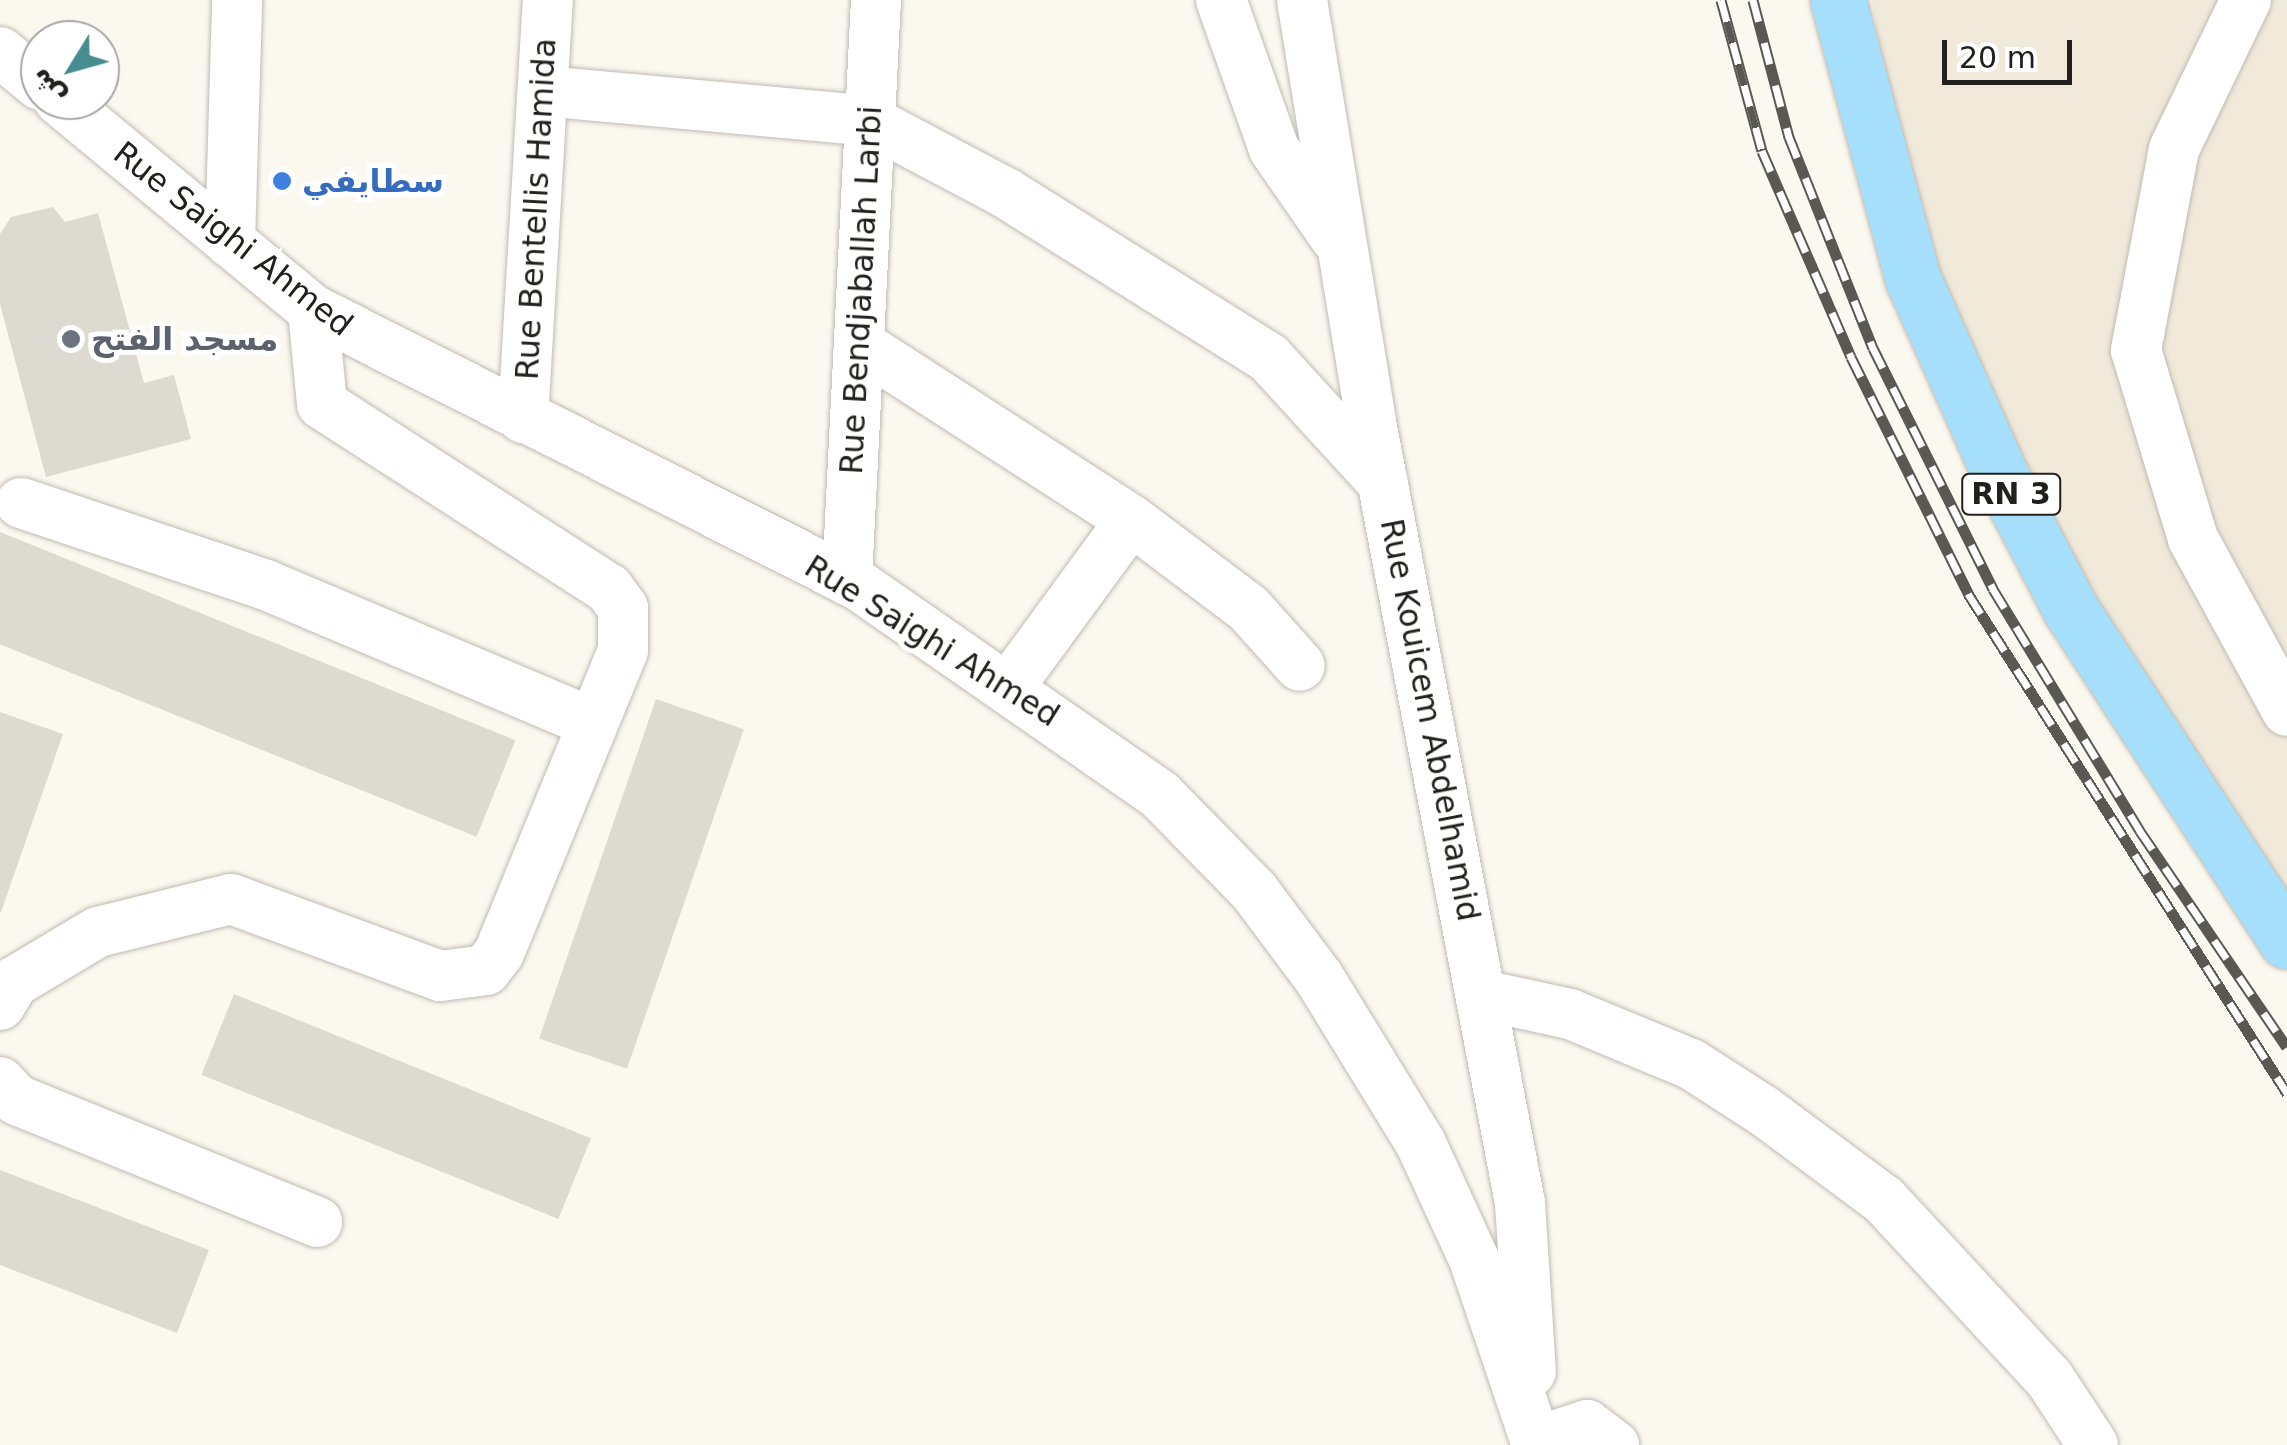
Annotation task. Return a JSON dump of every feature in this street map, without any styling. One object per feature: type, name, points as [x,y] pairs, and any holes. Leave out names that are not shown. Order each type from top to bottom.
[{"type":"main road","name":"RN 3","points":[[1838,0],[1913,279],[1998,470],[2071,610],[2287,941]]},
{"type":"street","points":[[230,242],[237,0]]},
{"type":"street","name":"Rue Bentellis Hamida","points":[[523,418],[548,0]]},
{"type":"street","name":"Rue Bendjaballah Larbi","points":[[847,580],[876,0]]},
{"type":"street","points":[[1221,0],[1274,149],[1342,248]]},
{"type":"street","name":"Rue Kouicem Abdelhamid","points":[[1302,0],[1383,482],[1520,1203],[1537,1443]]},
{"type":"street","points":[[2246,0],[2174,149],[2136,350],[2193,539],[2287,711]]},
{"type":"street","points":[[0,52],[20,68]]},
{"type":"street","points":[[542,91],[870,121],[1006,194],[1269,358],[1383,482]]},
{"type":"street","name":"Rue Saighi Ahmed","points":[[83,120],[313,310],[847,580],[1011,684],[1160,796],[1254,891],[1319,978],[1421,1144],[1474,1258],[1537,1443]]},
{"type":"street","points":[[0,1005],[14,982],[98,932],[231,899],[440,976],[486,970],[623,651],[623,608],[609,589],[322,404],[313,310]]},
{"type":"street","points":[[858,344],[1132,520],[1249,609],[1300,666]]},
{"type":"street","points":[[21,503],[266,585],[592,723]]},
{"type":"street","points":[[1011,684],[1132,520]]},
{"type":"street","points":[[1482,995],[1570,1014],[1691,1064],[1764,1110],[1884,1200],[2049,1378],[2093,1445]]},
{"type":"street","points":[[0,1082],[18,1100],[317,1222]]},
{"type":"street","points":[[1537,1443],[1587,1426],[1614,1445]]},
{"type":"shaded area","points":[[1872,0],[2287,0],[2287,941],[1913,279]]},
{"type":"building","name":"مسجد الفتح","points":[[53,207],[65,222],[98,213],[144,383],[174,375],[191,439],[46,477],[0,304],[0,234],[11,217]]},
{"type":"building","points":[[0,532],[516,740],[477,837],[0,644]]},
{"type":"building","points":[[656,699],[744,729],[627,1069],[539,1038]]},
{"type":"building","points":[[0,712],[63,734],[1,912],[0,912]]},
{"type":"building","points":[[234,994],[591,1138],[558,1219],[201,1075]]},
{"type":"building","points":[[0,1170],[209,1250],[177,1333],[0,1265]]},
{"type":"railway","points":[[1721,0],[1762,151],[1851,357],[1969,595],[2287,1093]]},
{"type":"railway","points":[[1753,0],[1789,137],[1873,348],[1993,589],[2140,831],[2287,1047]]},
{"type":"place","name":"سطايفي","points":[[282,181]]},
{"type":"place","name":"مسجد الفتح","points":[[71,339]]}]
